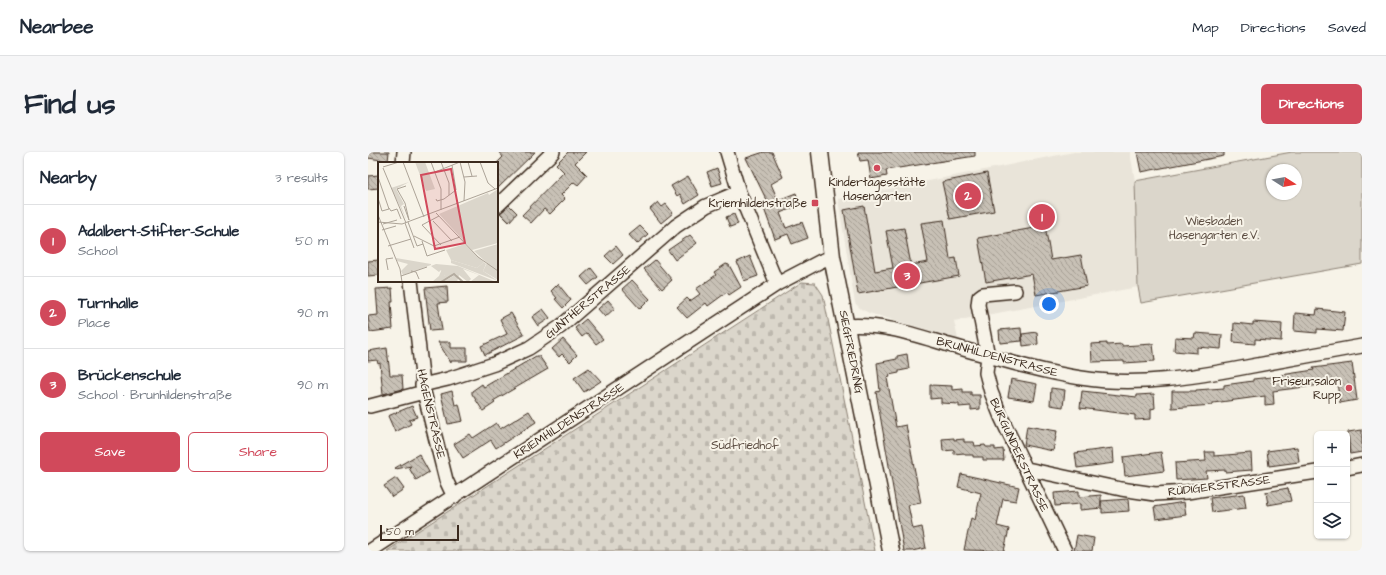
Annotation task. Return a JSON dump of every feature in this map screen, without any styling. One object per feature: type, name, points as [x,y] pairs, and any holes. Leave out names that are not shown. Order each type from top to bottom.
[{"type":"main road","name":"SIEGFRIEDRING","points":[[820,152],[832,257],[890,551]]},
{"type":"street","points":[[403,162],[404,152]]},
{"type":"street","points":[[498,205],[553,152]]},
{"type":"street","points":[[727,152],[739,192],[777,284]]},
{"type":"street","name":"GUNTHERSTRASSE","points":[[370,406],[494,364],[529,348],[560,327],[676,226],[706,206],[739,192]]},
{"type":"street","name":"KRIEMHILDENSTRASSE","points":[[370,551],[777,284],[821,261],[832,257]]},
{"type":"street","name":"HAGENSTRASSE","points":[[411,282],[423,389],[446,480],[454,497]]},
{"type":"street","name":"BURGUNDERSTRASSE","points":[[1016,291],[982,294],[979,297],[978,305],[988,356],[986,373],[991,392],[1001,417],[1027,469],[1064,551]]},
{"type":"street","name":"BRUNHILDENSTRASSE","points":[[846,326],[861,324],[895,329],[1018,366],[1083,378],[1147,381],[1209,374],[1362,346]]},
{"type":"street","points":[[1350,467],[1362,465]]},
{"type":"street","name":"RÜDIGERSTRASSE","points":[[1027,469],[1121,489],[1155,494],[1187,492],[1314,472]]},
{"type":"shaded area","points":[[1074,152],[1130,152],[1135,181],[1138,287],[954,321],[958,339],[869,313],[861,309],[855,303],[838,199]]},
{"type":"green space","name":"Wiesbaden Hasengarten e.V.","points":[[1292,152],[1362,152],[1362,264],[1141,303],[1138,287],[1135,181]]},
{"type":"green space","name":"Südfriedhof","points":[[802,282],[815,283],[823,295],[875,551],[387,551]]},
{"type":"building","points":[[368,152],[389,152],[388,161],[368,158]]},
{"type":"building","points":[[499,152],[535,152],[498,188],[498,162],[503,157]]},
{"type":"building","points":[[568,152],[586,152],[575,163],[587,175],[578,185],[574,182],[561,195],[565,199],[550,214],[544,209],[531,223],[522,215],[564,172],[556,164]]},
{"type":"building","points":[[764,152],[772,152],[783,177],[771,184],[778,200],[796,193],[800,205],[780,213],[786,228],[802,222],[808,238],[792,244],[788,234],[775,239],[762,203],[767,201],[746,158]]},
{"type":"building","points":[[858,152],[975,152],[975,156],[886,170],[887,176],[871,179],[868,160],[860,161]]},
{"type":"building","points":[[1137,152],[1224,152],[1224,156],[1141,172]]},
{"type":"building","points":[[717,168],[722,183],[712,186],[707,172]]},
{"type":"building","points":[[987,173],[994,211],[950,219],[942,182]]},
{"type":"building","points":[[378,175],[378,188],[368,189],[368,176]]},
{"type":"building","points":[[688,176],[699,195],[685,204],[680,194],[677,196],[671,186]]},
{"type":"building","points":[[658,202],[662,207],[666,204],[673,213],[661,223],[650,209]]},
{"type":"building","points":[[509,205],[517,213],[509,222],[500,213]]},
{"type":"building","points":[[864,206],[875,271],[893,268],[886,231],[904,228],[911,265],[928,262],[921,223],[944,220],[950,259],[956,258],[959,276],[858,294],[844,210]]},
{"type":"building","points":[[734,214],[738,224],[730,227],[726,217]]},
{"type":"building","points":[[640,226],[648,234],[637,244],[629,235]]},
{"type":"building","points":[[1045,226],[1051,260],[1081,255],[1087,286],[1036,295],[1032,274],[986,282],[978,238]]},
{"type":"building","points":[[690,235],[697,243],[675,260],[668,250]]},
{"type":"building","points":[[616,246],[623,255],[613,264],[605,256]]},
{"type":"building","points":[[750,256],[758,276],[744,281],[737,262]]},
{"type":"building","points":[[378,260],[378,275],[368,276],[368,261]]},
{"type":"building","points":[[655,260],[672,280],[662,289],[644,269]]},
{"type":"building","points":[[726,264],[729,265],[741,287],[729,295],[727,292],[708,306],[706,303],[687,318],[677,307],[687,298],[690,301],[700,294],[696,289],[716,275],[714,272]]},
{"type":"building","points":[[591,268],[598,277],[588,285],[581,277]]},
{"type":"building","points":[[632,280],[650,299],[640,309],[622,289]]},
{"type":"building","points":[[558,284],[571,300],[563,308],[555,299],[557,298],[551,291]]},
{"type":"building","points":[[447,286],[448,302],[438,303],[442,330],[430,331],[425,288]]},
{"type":"building","points":[[392,288],[393,302],[391,302],[393,329],[370,332],[368,316],[378,315],[376,289]]},
{"type":"building","points":[[608,300],[615,308],[605,317],[598,309]]},
{"type":"building","points":[[543,309],[550,318],[538,326],[532,317]]},
{"type":"building","points":[[1317,309],[1345,312],[1343,331],[1317,329],[1317,333],[1294,331],[1295,313],[1316,315]]},
{"type":"building","points":[[511,313],[524,335],[485,355],[481,346],[507,334],[500,319]]},
{"type":"building","points":[[586,319],[603,339],[596,344],[587,333],[582,337],[575,328]]},
{"type":"building","points":[[1253,322],[1282,324],[1281,341],[1255,339],[1255,344],[1233,342],[1234,323],[1253,325]]},
{"type":"building","points":[[1021,328],[1022,341],[1000,343],[999,330]]},
{"type":"building","points":[[1037,332],[1038,344],[1023,346],[1022,334]]},
{"type":"building","points":[[1195,333],[1222,335],[1221,349],[1197,347],[1197,353],[1174,351],[1175,337],[1194,338]]},
{"type":"building","points":[[563,339],[577,355],[570,362],[562,354],[559,357],[552,349]]},
{"type":"building","points":[[438,342],[451,342],[451,348],[467,348],[467,361],[451,361],[451,363]]},
{"type":"building","points":[[1107,343],[1107,345],[1122,344],[1122,346],[1153,344],[1155,361],[1124,363],[1124,361],[1092,362],[1091,344]]},
{"type":"building","points":[[387,348],[390,375],[402,375],[403,389],[383,394],[380,363],[378,364],[377,360],[368,361],[368,351]]},
{"type":"building","points":[[907,354],[909,369],[889,375],[890,377],[887,378],[896,427],[906,425],[921,503],[908,505],[913,529],[922,527],[926,548],[912,551],[904,551],[876,392],[880,391],[877,363],[897,359],[897,356]]},
{"type":"building","points":[[536,356],[539,356],[548,369],[493,401],[495,403],[483,411],[472,394],[472,391],[482,384],[484,387]]},
{"type":"building","points":[[1352,363],[1357,400],[1340,403],[1337,383],[1273,391],[1274,404],[1265,405],[1265,396],[1213,403],[1213,405],[1172,408],[1172,391],[1196,391],[1224,388],[1224,385],[1253,381],[1253,379],[1281,376],[1314,370],[1313,368]]},
{"type":"building","points":[[589,368],[601,381],[584,392],[574,378]]},
{"type":"building","points":[[1011,379],[1037,384],[1034,401],[1008,397]]},
{"type":"building","points":[[930,385],[952,386],[952,390],[963,389],[963,392],[971,392],[971,395],[980,395],[980,409],[971,410],[971,406],[959,407],[959,404],[941,403],[941,398],[930,399]]},
{"type":"building","points":[[1051,388],[1065,390],[1063,407],[1050,405]]},
{"type":"building","points":[[452,391],[455,405],[459,404],[463,421],[448,424],[441,394]]},
{"type":"building","points":[[1082,391],[1137,397],[1137,395],[1154,394],[1155,408],[1151,409],[1151,419],[1135,420],[1135,415],[1080,408]]},
{"type":"building","points":[[412,406],[417,417],[409,420],[411,424],[395,432],[388,416]]},
{"type":"building","points":[[529,411],[536,422],[496,448],[491,440],[463,458],[454,444],[470,434],[473,438],[496,423],[500,429]]},
{"type":"building","points":[[1027,426],[1057,431],[1053,451],[1024,445]]},
{"type":"building","points":[[1362,430],[1362,452],[1350,454],[1350,432]]},
{"type":"building","points":[[954,438],[954,440],[964,439],[964,442],[974,442],[975,446],[985,445],[986,447],[995,447],[995,450],[1003,449],[1004,460],[983,460],[983,457],[973,457],[973,455],[965,455],[964,453],[954,454],[954,450],[943,451],[942,439]]},
{"type":"building","points":[[1297,447],[1299,462],[1269,466],[1267,451]]},
{"type":"building","points":[[1113,448],[1114,463],[1077,468],[1075,453]]},
{"type":"building","points":[[1161,452],[1164,471],[1125,476],[1123,457]]},
{"type":"building","points":[[1205,452],[1214,452],[1214,456],[1251,453],[1252,470],[1225,472],[1225,470],[1206,471],[1207,478],[1176,480],[1175,463],[1206,461]]},
{"type":"building","points":[[419,454],[429,472],[416,480],[409,468],[411,466],[395,468]]},
{"type":"building","points":[[961,474],[1019,487],[1016,501],[1003,499],[997,526],[1009,529],[1004,551],[964,550],[971,518],[975,520],[981,493],[958,487]]},
{"type":"building","points":[[396,478],[404,489],[392,497],[384,486]]},
{"type":"building","points":[[1288,488],[1291,501],[1268,505],[1266,492]]},
{"type":"building","points":[[1079,491],[1079,497],[1101,495],[1101,501],[1128,499],[1129,511],[1102,513],[1102,508],[1080,510],[1080,504],[1055,506],[1054,493]]},
{"type":"building","points":[[1244,494],[1246,508],[1212,512],[1210,498]]},
{"type":"building","points":[[1184,502],[1186,515],[1156,519],[1154,507]]},
{"type":"building","points":[[1077,535],[1094,538],[1092,551],[1074,551]]},
{"type":"place","name":"Kindertagesstätte Hasengarten","points":[[877,168]]},
{"type":"place","name":"Turnhalle","points":[[968,196]]},
{"type":"place","name":"Kriemhildenstraße","points":[[815,203]]},
{"type":"place","name":"Adalbert-Stifter-Schule","points":[[1042,217]]},
{"type":"place","name":"Brückenschule","points":[[907,276]]},
{"type":"place","name":"Friseursalon Rupp","points":[[1349,388]]}]
